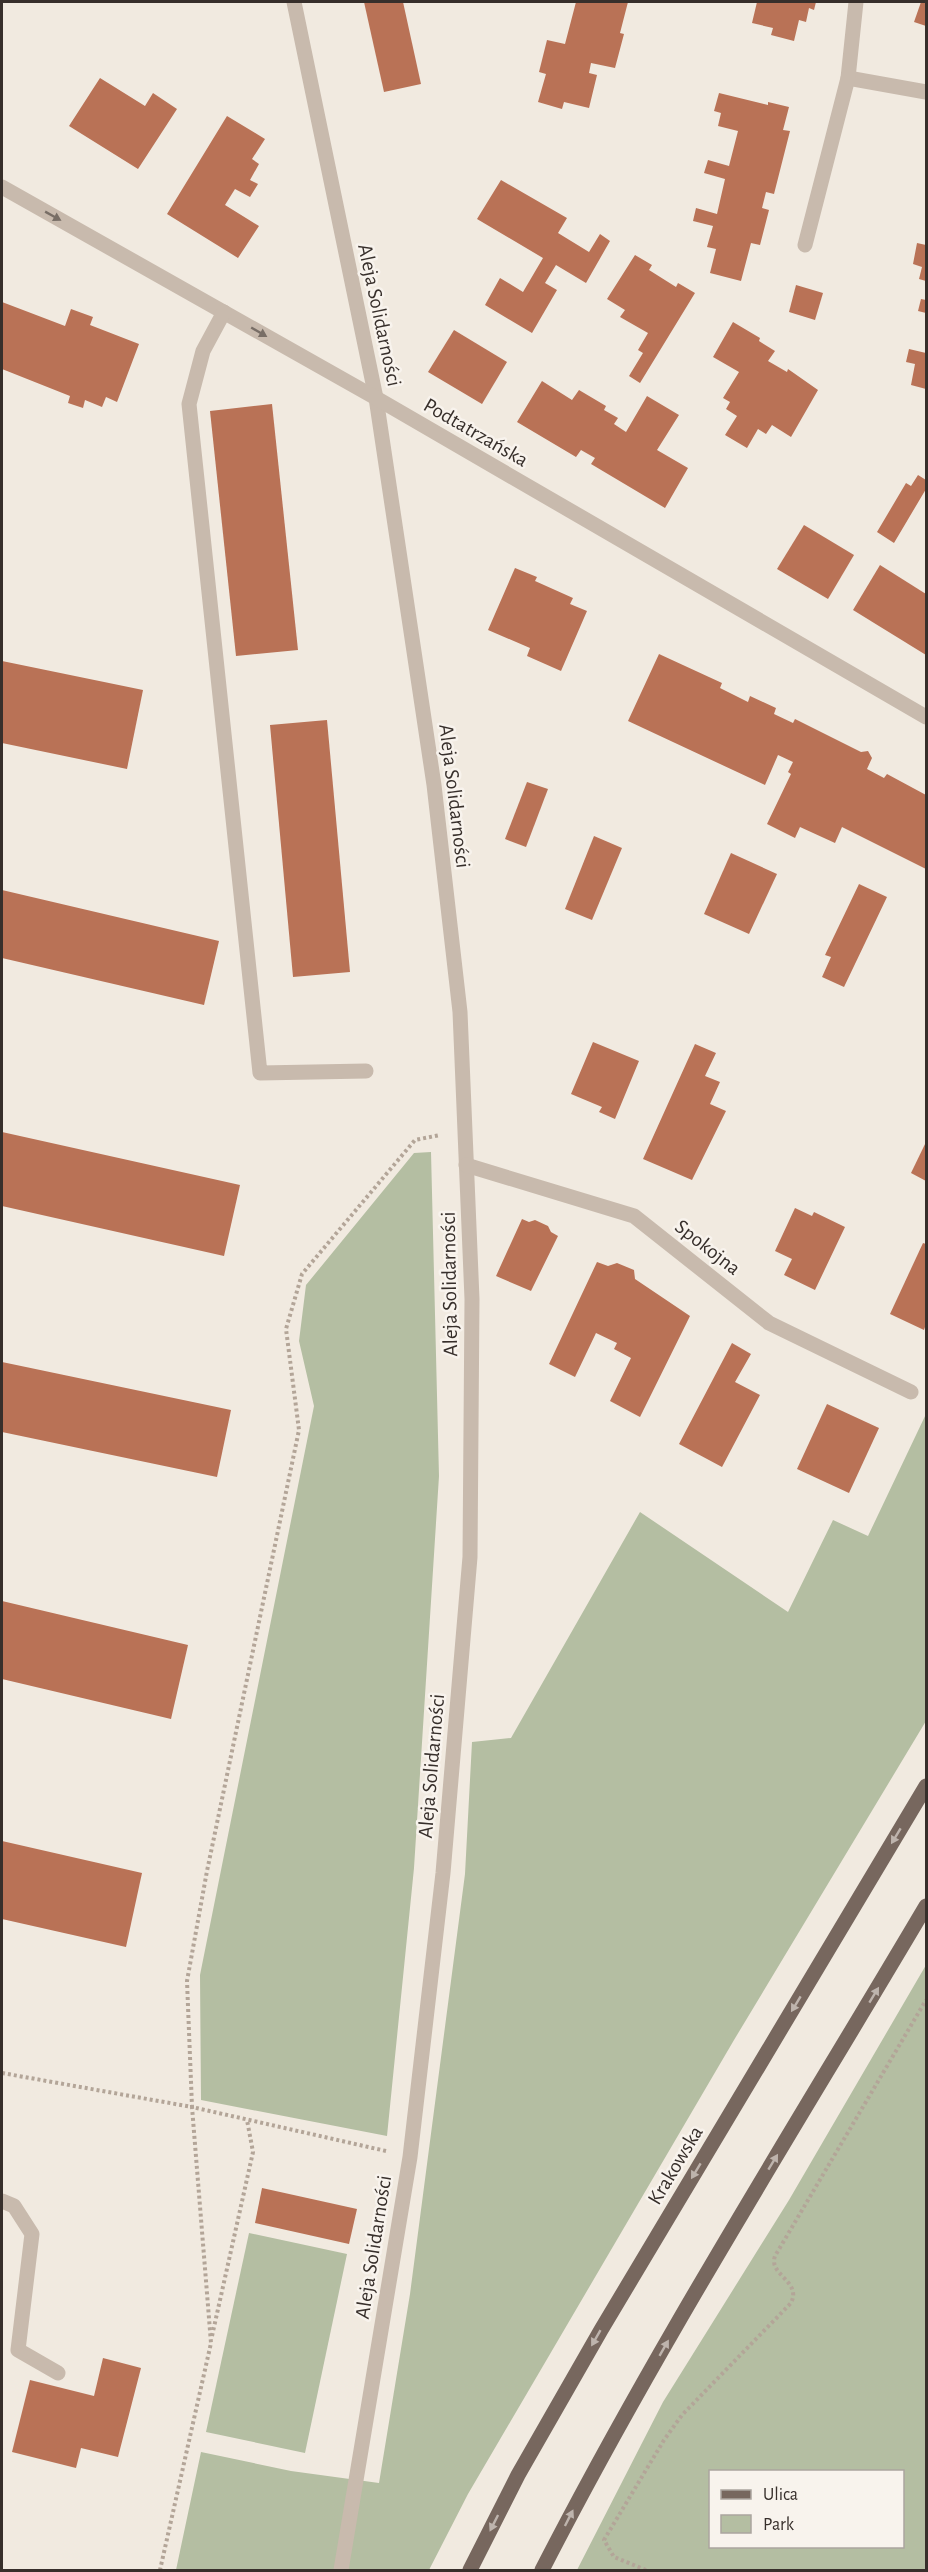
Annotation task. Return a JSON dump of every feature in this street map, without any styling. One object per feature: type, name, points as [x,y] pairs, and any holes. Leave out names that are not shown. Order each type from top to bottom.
[{"type":"main road","name":"Krakowska","points":[[470,2571],[518,2475],[601,2330],[927,1786]]},
{"type":"main road","points":[[542,2571],[616,2430],[723,2246],[927,1906]]},
{"type":"street","name":"Aleja Solidarności","points":[[294,2],[376,398],[434,785],[460,1011],[472,1299],[470,1557],[443,1873],[410,2157],[341,2571]]},
{"type":"street","points":[[805,245],[848,78],[856,2]]},
{"type":"street","points":[[848,78],[927,92]]},
{"type":"street","name":"Podtatrzańska","points":[[2,187],[376,398],[927,717]]},
{"type":"street","points":[[224,312],[203,351],[189,404],[260,1073],[366,1071]]},
{"type":"street","name":"Spokojna","points":[[466,1165],[634,1216],[769,1323],[910,1392]]},
{"type":"street","points":[[2,2201],[14,2206],[32,2234],[18,2350],[58,2373]]},
{"type":"path","points":[[211,2343],[192,2107],[187,1980],[207,1871],[299,1430],[286,1329],[302,1274],[415,1140],[465,1129]]},
{"type":"path","points":[[646,2571],[614,2557],[604,2540],[664,2440],[682,2415],[791,2303],[794,2292],[792,2286],[775,2267],[773,2260],[927,2000]]},
{"type":"path","points":[[2,2073],[192,2107],[410,2157]]},
{"type":"path","points":[[160,2571],[253,2152],[247,2120]]},
{"type":"green space","points":[[431,1152],[439,1476],[414,1868],[387,2136],[201,2100],[200,1975],[314,1406],[299,1341],[306,1285],[414,1153]]},
{"type":"green space","points":[[926,1414],[926,1721],[734,2040],[468,2494],[429,2570],[176,2570],[201,2452],[291,2471],[379,2483],[410,2294],[465,1874],[472,1742],[511,1738],[640,1512],[788,1612],[833,1520],[868,1536]]},
{"type":"green space","points":[[926,1965],[926,2570],[577,2570],[663,2402],[789,2200]]},
{"type":"green space","points":[[249,2233],[347,2254],[305,2453],[206,2432]]},
{"type":"building","points":[[364,2],[403,2],[421,84],[384,92]]},
{"type":"building","points":[[576,2],[628,2],[620,33],[624,34],[615,68],[591,63],[589,73],[597,75],[589,108],[564,102],[562,109],[538,102],[546,74],[539,72],[547,40],[565,44]]},
{"type":"building","points":[[757,2],[816,2],[814,10],[809,8],[806,22],[799,20],[794,41],[771,35],[773,28],[752,23]]},
{"type":"building","points":[[921,2],[926,2],[926,26],[914,22]]},
{"type":"building","points":[[100,78],[145,106],[153,93],[177,109],[138,169],[69,126]]},
{"type":"building","points":[[719,93],[768,105],[768,102],[789,107],[783,130],[790,131],[774,194],[766,192],[762,208],[769,210],[760,245],[751,243],[741,281],[710,273],[716,249],[707,247],[713,226],[693,221],[696,208],[717,214],[725,179],[704,173],[708,160],[729,166],[738,131],[718,126],[721,113],[714,111]]},
{"type":"building","points":[[227,116],[265,139],[252,159],[259,164],[250,180],[258,184],[250,197],[235,189],[225,205],[259,226],[238,258],[167,214]]},
{"type":"building","points":[[501,180],[567,218],[558,233],[589,252],[600,234],[610,241],[586,283],[556,265],[545,283],[557,290],[532,333],[485,305],[500,278],[523,292],[543,258],[477,219]]},
{"type":"building","points":[[917,243],[926,245],[926,281],[919,279],[922,267],[913,264]]},
{"type":"building","points":[[635,255],[652,265],[649,270],[676,287],[678,283],[695,293],[640,383],[629,376],[643,353],[638,350],[648,333],[620,317],[625,310],[607,299]]},
{"type":"building","points":[[796,285],[823,293],[815,320],[789,312]]},
{"type":"building","points":[[921,299],[926,300],[926,313],[918,311]]},
{"type":"building","points":[[2,302],[65,326],[71,309],[93,317],[90,325],[139,344],[117,402],[106,397],[102,407],[85,400],[83,408],[68,403],[70,396],[2,369]]},
{"type":"building","points":[[733,322],[760,338],[759,341],[775,351],[768,361],[787,372],[788,369],[818,390],[791,437],[772,425],[766,434],[758,429],[747,448],[725,435],[737,416],[726,409],[730,402],[723,398],[739,372],[713,357]]},
{"type":"building","points":[[454,330],[507,362],[482,404],[428,372]]},
{"type":"building","points":[[909,349],[926,353],[926,389],[911,385],[915,364],[906,362]]},
{"type":"building","points":[[542,381],[572,400],[579,390],[606,406],[604,410],[618,418],[614,424],[626,432],[647,396],[679,415],[657,450],[688,468],[665,508],[591,464],[595,458],[581,450],[576,457],[517,422]]},
{"type":"building","points":[[272,404],[298,650],[236,656],[210,411]]},
{"type":"building","points":[[918,475],[926,480],[926,489],[894,543],[877,532],[906,483],[911,486]]},
{"type":"building","points":[[804,525],[854,555],[828,599],[777,569]]},
{"type":"building","points":[[880,565],[926,594],[926,655],[853,610]]},
{"type":"building","points":[[515,568],[537,577],[535,581],[573,598],[570,604],[587,611],[561,671],[527,656],[530,648],[488,630]]},
{"type":"building","points":[[659,654],[722,683],[720,688],[748,702],[750,696],[776,708],[774,714],[793,723],[795,719],[861,752],[868,751],[872,758],[867,769],[884,778],[887,774],[926,795],[926,869],[842,827],[835,843],[800,827],[795,838],[767,824],[791,774],[788,772],[793,762],[778,755],[765,785],[628,721]]},
{"type":"building","points":[[2,661],[143,690],[127,769],[2,743]]},
{"type":"building","points":[[327,720],[350,972],[293,977],[270,725]]},
{"type":"building","points":[[527,782],[548,789],[526,847],[505,839]]},
{"type":"building","points":[[594,836],[622,848],[592,920],[565,909]]},
{"type":"building","points":[[731,853],[777,874],[749,934],[704,914]]},
{"type":"building","points":[[859,884],[887,897],[844,987],[822,977],[831,957],[825,955]]},
{"type":"building","points":[[2,890],[219,941],[204,1005],[2,958]]},
{"type":"building","points":[[593,1042],[639,1061],[615,1119],[599,1112],[602,1107],[571,1094]]},
{"type":"building","points":[[695,1044],[716,1053],[705,1076],[720,1082],[710,1104],[726,1111],[692,1180],[643,1159]]},
{"type":"building","points":[[2,1132],[240,1185],[224,1256],[2,1206]]},
{"type":"building","points":[[926,1142],[926,1181],[911,1173]]},
{"type":"building","points":[[795,1208],[812,1216],[814,1212],[845,1227],[815,1290],[784,1275],[792,1259],[775,1251]]},
{"type":"building","points":[[522,1219],[529,1222],[535,1220],[548,1226],[551,1232],[558,1236],[531,1291],[496,1276]]},
{"type":"building","points":[[923,1243],[926,1244],[926,1324],[924,1330],[890,1314]]},
{"type":"building","points":[[597,1262],[608,1266],[617,1263],[634,1270],[635,1279],[690,1316],[640,1417],[610,1401],[631,1358],[614,1349],[617,1343],[596,1333],[575,1377],[549,1364]]},
{"type":"building","points":[[732,1343],[751,1354],[735,1382],[760,1395],[722,1467],[679,1444]]},
{"type":"building","points":[[2,1362],[231,1410],[217,1477],[2,1432]]},
{"type":"building","points":[[827,1404],[879,1428],[849,1493],[797,1469]]},
{"type":"building","points":[[2,1601],[188,1645],[171,1719],[2,1679]]},
{"type":"building","points":[[2,1841],[142,1873],[126,1947],[2,1919]]},
{"type":"building","points":[[262,2188],[357,2209],[349,2244],[255,2223]]},
{"type":"building","points":[[103,2358],[141,2368],[118,2457],[81,2448],[76,2468],[12,2452],[30,2380],[94,2396]]}]
